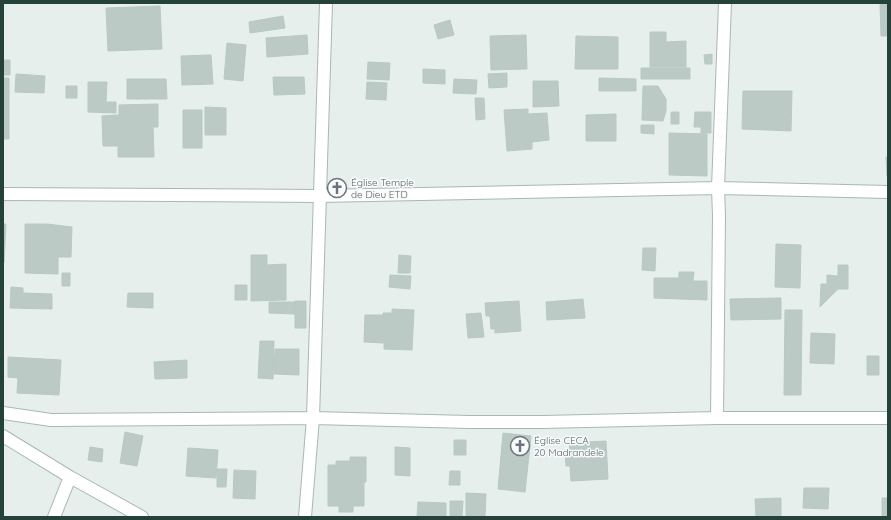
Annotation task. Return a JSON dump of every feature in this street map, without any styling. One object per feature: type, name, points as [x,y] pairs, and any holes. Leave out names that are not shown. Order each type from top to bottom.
[{"type":"street","points":[[305,517],[313,418],[326,3]]},
{"type":"street","points":[[717,418],[718,188],[725,3]]},
{"type":"street","points":[[3,194],[319,196],[718,188],[888,192]]},
{"type":"street","points":[[3,413],[51,420],[313,418],[469,422],[543,422],[717,418],[888,418]]},
{"type":"street","points":[[3,436],[70,477],[142,517]]},
{"type":"street","points":[[54,517],[70,477]]},
{"type":"building","points":[[880,3],[888,3],[888,36],[881,36]]},
{"type":"building","points":[[160,6],[162,49],[108,51],[106,8]]},
{"type":"building","points":[[283,16],[285,28],[250,33],[249,22]]},
{"type":"building","points":[[450,20],[454,35],[438,39],[434,25]]},
{"type":"building","points":[[650,32],[666,32],[666,42],[686,41],[686,67],[650,67]]},
{"type":"building","points":[[307,35],[308,54],[267,57],[266,38]]},
{"type":"building","points":[[526,35],[527,69],[491,70],[490,36]]},
{"type":"building","points":[[576,36],[618,37],[618,69],[575,69]]},
{"type":"building","points":[[227,43],[246,45],[243,81],[224,79]]},
{"type":"building","points":[[712,54],[712,64],[705,64],[704,55]]},
{"type":"building","points":[[211,55],[213,84],[182,85],[181,56]]},
{"type":"building","points":[[3,60],[10,60],[10,75],[3,75]]},
{"type":"building","points":[[368,62],[390,63],[389,80],[367,79]]},
{"type":"building","points":[[641,68],[690,68],[690,79],[641,79]]},
{"type":"building","points":[[423,69],[445,70],[445,84],[423,83]]},
{"type":"building","points":[[507,73],[507,87],[489,88],[488,74]]},
{"type":"building","points":[[16,74],[45,76],[44,93],[15,92]]},
{"type":"building","points":[[273,77],[304,77],[305,94],[274,95]]},
{"type":"building","points":[[3,78],[9,78],[9,139],[3,139]]},
{"type":"building","points":[[599,78],[636,79],[636,91],[599,91]]},
{"type":"building","points":[[127,79],[166,79],[167,99],[127,99]]},
{"type":"building","points":[[454,79],[477,80],[476,94],[453,93]]},
{"type":"building","points":[[533,81],[558,81],[559,106],[533,107]]},
{"type":"building","points":[[88,82],[107,82],[106,102],[116,102],[116,113],[88,112]]},
{"type":"building","points":[[367,82],[387,83],[386,100],[366,99]]},
{"type":"building","points":[[66,86],[77,86],[77,98],[66,98]]},
{"type":"building","points":[[643,86],[658,86],[666,99],[666,111],[663,121],[642,120]]},
{"type":"building","points":[[743,91],[792,91],[791,131],[742,129]]},
{"type":"building","points":[[475,98],[484,98],[485,119],[476,120]]},
{"type":"building","points":[[158,104],[158,127],[153,127],[154,157],[118,157],[118,146],[103,146],[102,116],[119,115],[119,105]]},
{"type":"building","points":[[205,107],[226,108],[226,135],[205,135]]},
{"type":"building","points":[[528,109],[528,114],[547,113],[549,140],[532,142],[532,149],[507,151],[504,110]]},
{"type":"building","points":[[183,110],[202,110],[202,148],[183,148]]},
{"type":"building","points":[[671,112],[679,112],[679,124],[671,124]]},
{"type":"building","points":[[695,112],[711,112],[711,133],[701,133],[701,127],[694,127]]},
{"type":"building","points":[[616,114],[616,141],[586,141],[586,115]]},
{"type":"building","points":[[641,125],[654,125],[654,134],[641,133]]},
{"type":"building","points":[[669,133],[707,134],[707,176],[669,175]]},
{"type":"building","points":[[886,157],[888,157],[888,176],[887,176]]},
{"type":"building","points":[[3,224],[6,224],[4,263],[3,263]]},
{"type":"building","points":[[25,224],[47,224],[72,227],[71,257],[58,257],[58,274],[25,273]]},
{"type":"building","points":[[776,244],[801,245],[800,288],[775,287]]},
{"type":"building","points":[[643,248],[656,248],[655,271],[642,270]]},
{"type":"building","points":[[251,255],[267,255],[267,265],[286,264],[286,300],[251,301]]},
{"type":"building","points":[[399,255],[411,256],[410,273],[398,273]]},
{"type":"building","points":[[838,265],[848,265],[848,289],[838,289],[820,307],[821,284],[827,284],[827,275],[838,276]]},
{"type":"building","points":[[679,272],[694,272],[693,281],[707,281],[707,300],[654,298],[654,278],[679,278]]},
{"type":"building","points":[[62,273],[70,273],[70,286],[62,286]]},
{"type":"building","points":[[390,275],[411,276],[410,289],[389,287]]},
{"type":"building","points":[[235,285],[247,285],[247,300],[235,300]]},
{"type":"building","points":[[11,287],[23,288],[23,293],[52,294],[52,309],[10,308]]},
{"type":"building","points":[[128,293],[153,293],[153,308],[127,307]]},
{"type":"building","points":[[781,298],[781,319],[731,320],[730,299]]},
{"type":"building","points":[[583,299],[585,318],[547,320],[546,302]]},
{"type":"building","points":[[295,301],[306,301],[306,328],[295,328]]},
{"type":"building","points":[[519,301],[521,331],[495,333],[495,329],[491,329],[490,316],[486,316],[485,303]]},
{"type":"building","points":[[269,302],[295,302],[295,314],[269,313]]},
{"type":"building","points":[[392,309],[414,310],[412,350],[384,349],[384,343],[364,342],[365,315],[383,315],[383,313],[392,313]]},
{"type":"building","points":[[785,310],[802,310],[801,395],[784,395]]},
{"type":"building","points":[[481,313],[484,337],[468,338],[466,314]]},
{"type":"building","points":[[811,333],[835,334],[834,364],[810,363]]},
{"type":"building","points":[[260,341],[274,341],[273,379],[258,378]]},
{"type":"building","points":[[275,349],[299,349],[299,375],[274,374]]},
{"type":"building","points":[[867,356],[879,356],[879,375],[867,375]]},
{"type":"building","points":[[8,357],[61,360],[59,395],[17,393],[18,378],[8,377]]},
{"type":"building","points":[[187,360],[187,378],[155,379],[154,362]]},
{"type":"building","points":[[125,432],[143,436],[137,466],[120,463]]},
{"type":"building","points":[[503,433],[531,436],[525,492],[498,489]]},
{"type":"building","points":[[454,440],[466,440],[466,455],[454,455]]},
{"type":"building","points":[[606,441],[608,479],[571,481],[570,466],[566,466],[565,450],[570,450],[569,443]]},
{"type":"building","points":[[90,447],[103,449],[102,462],[88,460]]},
{"type":"building","points":[[395,447],[410,448],[410,476],[395,475]]},
{"type":"building","points":[[188,448],[218,450],[216,478],[186,476]]},
{"type":"building","points":[[350,457],[366,457],[364,506],[353,506],[353,512],[339,512],[339,506],[328,506],[328,465],[336,465],[336,461],[350,461]]},
{"type":"building","points":[[217,469],[227,469],[226,487],[217,487]]},
{"type":"building","points":[[234,470],[256,471],[255,499],[233,498]]},
{"type":"building","points":[[450,471],[460,471],[460,485],[449,485]]},
{"type":"building","points":[[804,488],[829,488],[828,509],[803,508]]},
{"type":"building","points":[[466,493],[486,494],[485,517],[466,517]]},
{"type":"building","points":[[781,498],[781,516],[756,517],[755,499]]},
{"type":"building","points":[[882,498],[888,498],[888,517],[882,517]]},
{"type":"building","points":[[450,501],[463,501],[462,517],[450,517]]},
{"type":"building","points":[[418,502],[446,503],[446,517],[417,517]]},
{"type":"place","name":"Église Temple de Dieu ETD","points":[[337,188]]},
{"type":"place","name":"Église CECA 20 Madrandele","points":[[520,446]]}]
